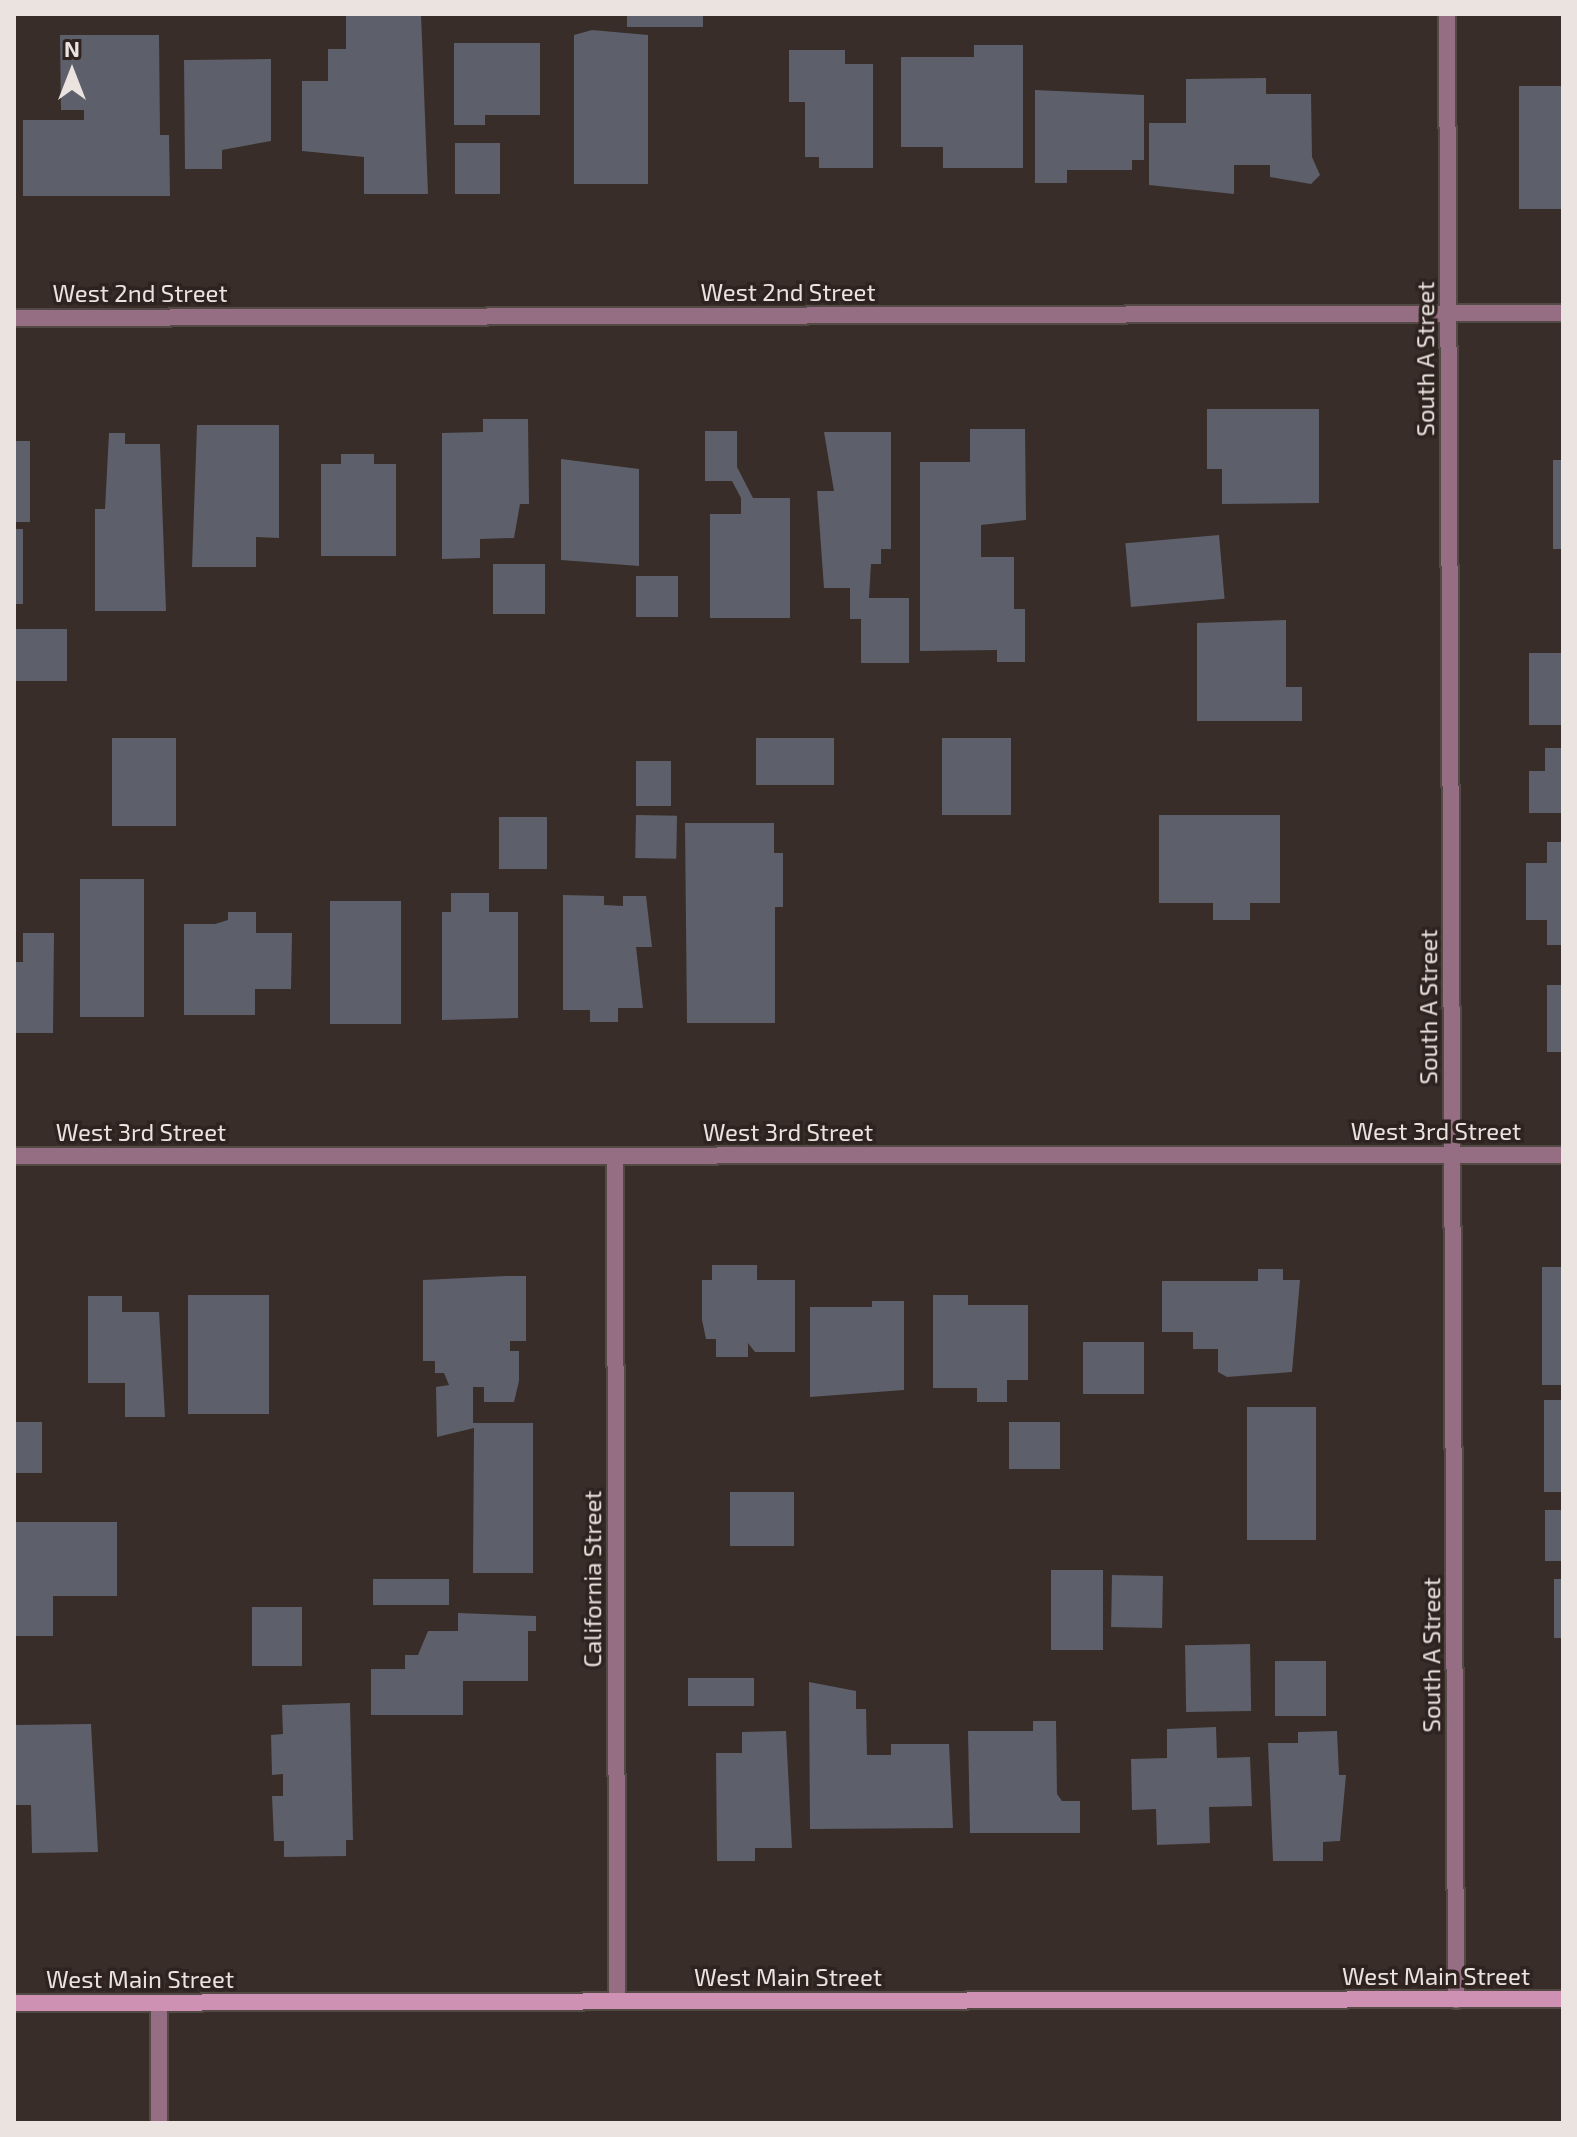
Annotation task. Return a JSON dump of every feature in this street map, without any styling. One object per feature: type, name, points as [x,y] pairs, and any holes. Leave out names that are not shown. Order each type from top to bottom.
[{"type":"street","name":"South A Street","points":[[1447,14],[1456,2000]]},
{"type":"street","name":"West 2nd Street","points":[[14,318],[1563,313]]},
{"type":"street","name":"West 3rd Street","points":[[14,1156],[1563,1155]]},
{"type":"street","name":"California Street","points":[[615,1156],[617,2001]]},
{"type":"street","name":"West Main Street","points":[[14,2003],[1563,1999]]},
{"type":"street","points":[[159,2003],[159,2123]]},
{"type":"building","points":[[346,14],[421,14],[428,194],[364,194],[364,157],[302,151],[302,81],[328,81],[328,49],[346,49]]},
{"type":"building","points":[[627,14],[703,14],[703,27],[627,27]]},
{"type":"building","points":[[592,30],[648,35],[648,184],[574,184],[574,35]]},
{"type":"building","points":[[60,35],[159,35],[160,135],[169,135],[170,196],[23,196],[23,120],[84,120],[84,110],[61,110]]},
{"type":"building","points":[[454,43],[540,43],[540,115],[485,115],[485,125],[454,125]]},
{"type":"building","points":[[974,45],[1023,45],[1023,168],[943,168],[943,147],[901,147],[901,57],[974,57]]},
{"type":"building","points":[[789,50],[845,50],[845,64],[873,64],[873,168],[819,168],[819,157],[805,157],[805,102],[789,102]]},
{"type":"building","points":[[271,59],[271,141],[222,150],[222,169],[185,169],[184,60]]},
{"type":"building","points":[[1266,78],[1266,94],[1311,94],[1312,157],[1320,175],[1311,184],[1270,177],[1270,165],[1234,165],[1234,194],[1149,185],[1149,123],[1186,123],[1186,79]]},
{"type":"building","points":[[1519,86],[1563,86],[1563,209],[1519,209]]},
{"type":"building","points":[[1035,90],[1144,95],[1144,160],[1132,160],[1132,170],[1067,170],[1067,183],[1035,183]]},
{"type":"building","points":[[455,143],[500,143],[500,194],[455,194]]},
{"type":"building","points":[[1207,409],[1319,409],[1319,503],[1222,504],[1222,469],[1207,469]]},
{"type":"building","points":[[483,419],[528,419],[529,504],[520,504],[514,538],[480,539],[480,558],[442,559],[442,433],[483,432]]},
{"type":"building","points":[[197,425],[279,425],[279,538],[256,537],[256,567],[192,567]]},
{"type":"building","points":[[970,429],[1025,429],[1026,520],[981,525],[981,557],[1014,557],[1014,609],[1025,609],[1025,662],[997,662],[997,650],[920,651],[920,462],[970,462]]},
{"type":"building","points":[[705,431],[737,431],[737,467],[753,498],[790,498],[790,618],[710,618],[710,514],[741,514],[741,498],[732,481],[705,481]]},
{"type":"building","points":[[824,432],[891,432],[891,549],[881,549],[881,564],[871,564],[869,598],[909,598],[909,663],[861,663],[861,619],[850,619],[850,588],[824,588],[817,491],[834,491]]},
{"type":"building","points":[[109,433],[125,433],[125,444],[160,444],[166,611],[95,611],[95,509],[105,509]]},
{"type":"building","points":[[14,441],[30,441],[30,522],[14,522]]},
{"type":"building","points":[[341,454],[374,454],[374,464],[396,464],[396,556],[321,556],[321,464],[341,464]]},
{"type":"building","points":[[561,459],[639,469],[639,566],[561,560]]},
{"type":"building","points":[[1553,460],[1563,460],[1563,549],[1553,549]]},
{"type":"building","points":[[14,529],[23,529],[23,604],[14,604]]},
{"type":"building","points":[[1219,535],[1225,599],[1131,607],[1125,543]]},
{"type":"building","points":[[493,564],[545,564],[545,614],[493,614]]},
{"type":"building","points":[[636,576],[678,576],[678,617],[636,617]]},
{"type":"building","points":[[1286,620],[1286,687],[1302,687],[1302,721],[1197,721],[1197,623]]},
{"type":"building","points":[[14,629],[67,629],[67,681],[14,681]]},
{"type":"building","points":[[1529,653],[1563,653],[1563,725],[1529,725]]},
{"type":"building","points":[[112,738],[176,738],[176,826],[112,826]]},
{"type":"building","points":[[756,738],[834,738],[834,785],[756,785]]},
{"type":"building","points":[[942,738],[1011,738],[1011,815],[942,815]]},
{"type":"building","points":[[1545,748],[1563,748],[1563,813],[1529,813],[1529,771],[1545,771]]},
{"type":"building","points":[[636,761],[671,761],[671,806],[636,806]]},
{"type":"building","points":[[636,815],[677,816],[676,859],[635,858]]},
{"type":"building","points":[[1159,815],[1280,815],[1280,903],[1250,903],[1250,920],[1213,920],[1213,903],[1159,903]]},
{"type":"building","points":[[499,817],[547,817],[547,869],[499,869]]},
{"type":"building","points":[[685,823],[774,823],[774,853],[783,853],[783,907],[775,907],[775,1023],[687,1023]]},
{"type":"building","points":[[1547,842],[1563,842],[1563,945],[1547,945],[1547,920],[1526,920],[1526,863],[1547,863]]},
{"type":"building","points":[[80,879],[144,879],[144,1017],[80,1017]]},
{"type":"building","points":[[451,893],[489,893],[489,912],[518,912],[518,1018],[442,1020],[442,912],[451,912]]},
{"type":"building","points":[[563,895],[604,896],[604,905],[623,906],[623,896],[646,896],[652,947],[636,947],[643,1008],[618,1008],[618,1022],[590,1022],[590,1010],[563,1010]]},
{"type":"building","points":[[330,901],[401,901],[401,1024],[330,1024]]},
{"type":"building","points":[[228,912],[256,912],[256,933],[292,933],[291,989],[255,989],[255,1015],[184,1015],[184,924],[215,924],[228,920]]},
{"type":"building","points":[[23,933],[54,933],[53,1033],[14,1033],[14,962],[23,962]]},
{"type":"building","points":[[1547,985],[1563,985],[1563,1052],[1547,1052]]},
{"type":"building","points":[[712,1265],[757,1265],[757,1280],[795,1280],[795,1352],[755,1352],[748,1343],[748,1357],[716,1357],[716,1339],[706,1339],[702,1320],[702,1280],[712,1280]]},
{"type":"building","points":[[1542,1267],[1563,1267],[1563,1385],[1542,1385]]},
{"type":"building","points":[[1258,1269],[1283,1269],[1283,1280],[1300,1280],[1292,1372],[1227,1377],[1218,1372],[1218,1349],[1193,1349],[1193,1332],[1162,1332],[1162,1281],[1258,1281]]},
{"type":"building","points":[[526,1276],[526,1341],[510,1341],[510,1351],[519,1351],[519,1381],[514,1402],[484,1402],[484,1387],[473,1387],[473,1423],[533,1423],[533,1573],[473,1573],[474,1428],[437,1437],[436,1387],[449,1385],[444,1373],[435,1373],[435,1361],[423,1361],[423,1280]]},
{"type":"building","points":[[188,1295],[269,1295],[269,1414],[188,1414]]},
{"type":"building","points":[[933,1295],[968,1295],[968,1305],[1028,1305],[1028,1380],[1007,1380],[1007,1402],[977,1402],[977,1388],[933,1388]]},
{"type":"building","points":[[88,1296],[122,1296],[122,1312],[159,1312],[165,1417],[125,1417],[125,1383],[88,1383]]},
{"type":"building","points":[[872,1301],[904,1301],[904,1390],[810,1397],[810,1307],[872,1307]]},
{"type":"building","points":[[1083,1342],[1144,1342],[1144,1394],[1083,1394]]},
{"type":"building","points":[[1544,1400],[1563,1400],[1563,1492],[1544,1492]]},
{"type":"building","points":[[1247,1407],[1316,1407],[1316,1540],[1247,1540]]},
{"type":"building","points":[[14,1422],[42,1422],[42,1473],[14,1473]]},
{"type":"building","points":[[1009,1422],[1060,1422],[1060,1469],[1009,1469]]},
{"type":"building","points":[[730,1492],[794,1492],[794,1546],[730,1546]]},
{"type":"building","points":[[1545,1510],[1563,1510],[1563,1561],[1545,1561]]},
{"type":"building","points":[[14,1522],[117,1522],[117,1596],[53,1596],[53,1636],[14,1636]]},
{"type":"building","points":[[1051,1570],[1103,1570],[1103,1650],[1051,1650]]},
{"type":"building","points":[[1112,1575],[1163,1576],[1162,1628],[1111,1627]]},
{"type":"building","points":[[373,1579],[449,1579],[449,1605],[373,1605]]},
{"type":"building","points":[[1554,1579],[1563,1579],[1563,1638],[1554,1638]]},
{"type":"building","points":[[252,1607],[302,1607],[302,1666],[252,1666]]},
{"type":"building","points":[[458,1613],[536,1616],[536,1631],[528,1631],[528,1681],[463,1681],[463,1715],[371,1715],[371,1669],[405,1669],[405,1655],[418,1655],[428,1631],[458,1631]]},
{"type":"building","points":[[1250,1644],[1251,1711],[1186,1712],[1185,1645]]},
{"type":"building","points":[[1275,1661],[1326,1661],[1326,1716],[1275,1716]]},
{"type":"building","points":[[688,1678],[754,1678],[754,1706],[688,1706]]},
{"type":"building","points":[[809,1682],[856,1691],[856,1709],[866,1709],[867,1755],[891,1755],[891,1744],[949,1744],[953,1828],[810,1829]]},
{"type":"building","points":[[350,1703],[353,1840],[346,1840],[346,1856],[284,1857],[284,1841],[274,1841],[272,1796],[283,1796],[283,1774],[272,1775],[271,1735],[283,1734],[282,1705]]},
{"type":"building","points":[[1033,1721],[1056,1721],[1057,1794],[1062,1801],[1080,1801],[1080,1833],[970,1833],[968,1731],[1033,1731]]},
{"type":"building","points":[[91,1724],[98,1852],[32,1853],[31,1805],[14,1805],[14,1725]]},
{"type":"building","points":[[1216,1727],[1217,1758],[1250,1757],[1252,1806],[1209,1807],[1210,1843],[1157,1845],[1156,1809],[1132,1810],[1131,1759],[1167,1758],[1167,1729]]},
{"type":"building","points":[[786,1731],[792,1848],[755,1848],[755,1861],[717,1861],[716,1753],[742,1753],[742,1732]]},
{"type":"building","points":[[1337,1731],[1339,1775],[1346,1775],[1340,1841],[1323,1842],[1323,1861],[1273,1861],[1268,1743],[1298,1743],[1298,1732]]}]
